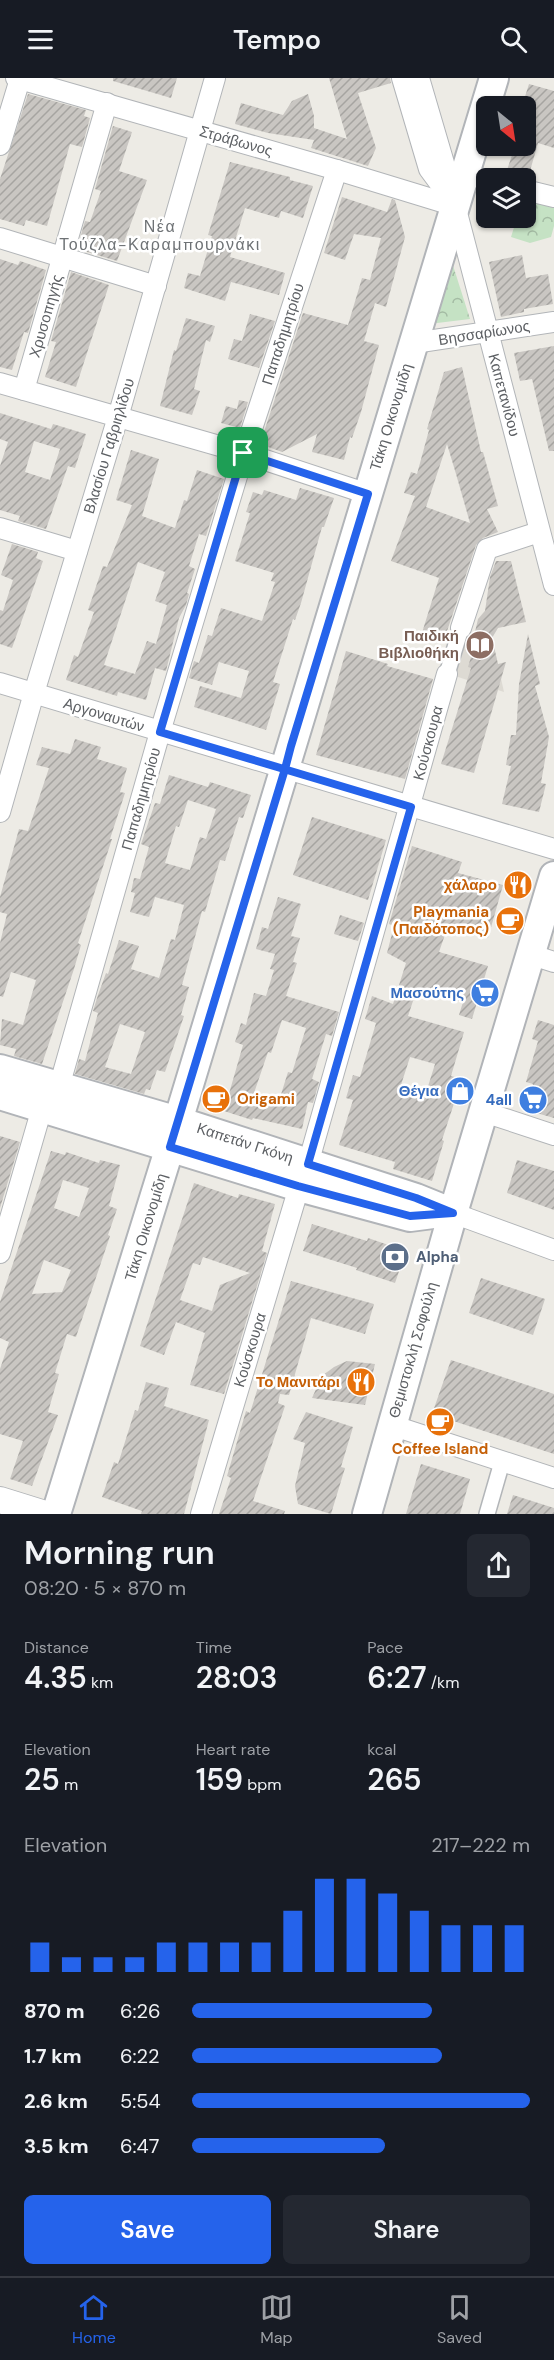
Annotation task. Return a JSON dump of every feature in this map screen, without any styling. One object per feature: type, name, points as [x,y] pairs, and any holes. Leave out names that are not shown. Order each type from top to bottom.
[{"type":"main road","name":"Τάκη Οικονομίδη","points":[[478,168],[494,78]]},
{"type":"main road","name":"Τάκη Οικονομίδη","points":[[56,1514],[456,206],[476,177]]},
{"type":"main road","name":"Θεμιστοκλή Σοφούλη","points":[[367,1514],[391,1425],[484,1112],[541,958],[554,876]]},
{"type":"main road","name":"Καπετάν Γκόνη","points":[[0,1069],[50,1097],[303,1175],[416,1198],[453,1213]]},
{"type":"main road","name":"Καπετάν Γκόνη","points":[[0,1095],[50,1097]]},
{"type":"street","name":"Βλασίου Γαβριηλίδου","points":[[0,812],[33,693],[118,417],[215,78]]},
{"type":"street","name":"Καπετανίδου","points":[[402,78],[429,169],[456,206]]},
{"type":"street","name":"Καπετανίδου","points":[[419,78],[456,206],[554,585]]},
{"type":"street","name":"Στράβωνος","points":[[18,79],[78,86],[106,103],[456,206]]},
{"type":"street","points":[[0,145],[18,79]]},
{"type":"street","name":"Χρυσοπηγής","points":[[24,390],[106,103]]},
{"type":"street","name":"Παπαδημητρίου","points":[[0,1253],[50,1097],[243,453],[337,170]]},
{"type":"street","points":[[536,193],[554,197]]},
{"type":"street","points":[[0,238],[156,286]]},
{"type":"street","name":"Βησσαρίωνος","points":[[414,343],[554,322]]},
{"type":"street","points":[[0,383],[243,453],[368,494]]},
{"type":"street","points":[[0,528],[77,551]]},
{"type":"street","name":"Κούσκουρα","points":[[201,1514],[411,807],[447,674],[487,549],[539,532]]},
{"type":"street","name":"Αργοναυτών","points":[[0,683],[554,849]]},
{"type":"street","points":[[484,1112],[554,1136]]},
{"type":"street","name":"Καπετάν Γκόνη","points":[[453,1213],[554,1250]]},
{"type":"street","points":[[391,1425],[554,1478]]},
{"type":"street","points":[[487,1514],[502,1462]]},
{"type":"street","points":[[0,1500],[45,1514]]},
{"type":"shaded area","points":[[466,631],[492,638],[504,692],[452,675]]},
{"type":"green space","points":[[536,199],[554,205],[554,226],[551,237],[530,243],[511,237],[514,228],[536,228]]},
{"type":"green space","points":[[450,256],[470,319],[429,324]]},
{"type":"building","points":[[113,78],[177,78],[171,98],[113,81]]},
{"type":"building","points":[[329,78],[390,78],[391,83],[358,93],[376,148],[368,166],[311,148],[314,140],[268,133],[235,124],[241,103],[283,115],[292,101],[308,94],[314,116],[314,128],[347,139]]},
{"type":"building","points":[[529,84],[554,91],[554,148],[538,143],[536,150],[536,96],[525,96]]},
{"type":"building","points":[[28,94],[86,110],[84,116],[90,118],[82,147],[70,144],[47,226],[26,220],[24,226],[0,219],[0,179]]},
{"type":"building","points":[[113,126],[132,132],[119,171],[147,180],[117,261],[77,249],[85,221],[90,222],[101,191],[95,189]]},
{"type":"building","points":[[512,156],[534,156],[531,168],[508,168]]},
{"type":"building","points":[[230,162],[290,177],[290,180],[313,186],[303,218],[281,211],[279,218],[245,208],[230,257],[285,273],[279,295],[231,282],[225,301],[184,288],[188,273],[200,276],[212,236],[208,235]]},
{"type":"building","points":[[342,197],[387,212],[392,199],[395,200],[405,237],[386,307],[375,303],[364,341],[379,345],[361,412],[352,438],[350,437],[344,460],[312,452],[317,434],[282,452],[260,444],[303,313],[348,325],[362,278],[370,280],[381,238],[354,234],[345,260],[324,253]]},
{"type":"building","points":[[522,255],[526,278],[548,274],[553,304],[524,309],[524,312],[501,317],[489,262]]},
{"type":"building","points":[[0,259],[18,265],[20,261],[46,270],[28,333],[24,332],[12,370],[0,367]]},
{"type":"building","points":[[71,272],[109,285],[76,387],[45,377],[56,342],[51,341]]},
{"type":"building","points":[[250,314],[275,321],[259,368],[228,359],[234,339],[242,341]]},
{"type":"building","points":[[186,318],[215,326],[210,342],[206,340],[194,389],[200,391],[192,415],[160,406],[174,350],[176,351]]},
{"type":"building","points":[[554,346],[554,451],[549,451],[532,379],[520,381],[514,353]]},
{"type":"building","points":[[462,367],[481,452],[483,452],[498,506],[487,509],[498,532],[483,538],[476,545],[443,643],[421,636],[439,578],[391,561],[415,496],[404,493],[411,472],[417,474],[429,430],[427,429],[444,372]],"holes":[[[447,444],[470,523],[426,507]]]},
{"type":"building","points":[[239,400],[248,402],[240,428],[221,423],[226,406],[237,409]]},
{"type":"building","points":[[0,413],[51,429],[53,424],[86,434],[75,468],[68,466],[46,529],[18,521],[20,516],[0,510],[0,466],[8,442],[0,439]],"holes":[[[34,441],[60,449],[50,480],[25,472]]]},
{"type":"building","points":[[131,450],[159,459],[142,516],[175,528],[197,470],[224,479],[206,536],[199,534],[189,566],[195,569],[187,593],[189,594],[186,605],[179,618],[166,671],[155,668],[146,700],[118,692],[117,696],[66,680],[74,655],[78,657],[94,612],[88,610],[103,566],[107,567],[132,505],[116,500]],"holes":[[[138,562],[165,572],[155,601],[167,605],[156,644],[147,641],[135,674],[104,665]]]},
{"type":"building","points":[[300,488],[334,498],[324,527],[322,527],[301,603],[295,620],[293,619],[273,682],[280,684],[266,730],[194,707],[200,686],[241,698],[249,671],[219,662],[212,685],[189,678],[194,661],[199,663],[208,635],[212,636],[221,608],[262,621],[275,582],[271,581],[274,573],[235,561],[250,513],[246,512],[253,492],[262,495],[264,490],[296,500]]},
{"type":"building","points":[[12,544],[38,552],[36,558],[43,561],[12,648],[0,644],[0,610],[3,611],[13,580],[1,575]]},
{"type":"building","points":[[496,561],[511,561],[526,622],[498,628],[492,638],[498,664],[506,662],[474,773],[441,764],[471,668],[468,667],[478,633],[475,632],[478,619],[485,611],[490,577]]},
{"type":"building","points":[[528,634],[540,684],[535,686],[549,737],[541,783],[546,784],[539,812],[502,804],[511,766],[506,765],[511,735],[516,735],[519,684]]},
{"type":"building","points":[[346,651],[433,679],[405,779],[316,755]]},
{"type":"building","points":[[75,739],[101,747],[97,759],[127,768],[120,792],[125,793],[78,943],[81,945],[74,969],[42,1064],[14,1056],[16,1049],[0,1045],[2,1019],[23,1025],[36,980],[11,972],[3,997],[0,996],[0,943],[7,914],[0,912],[0,897],[19,829],[28,831],[49,768],[36,765],[42,747],[70,754]]},
{"type":"building","points":[[169,775],[208,787],[210,782],[251,795],[243,818],[239,817],[225,861],[220,860],[205,912],[202,911],[182,985],[189,987],[181,1015],[184,1016],[165,1072],[157,1070],[150,1090],[146,1089],[144,1094],[75,1074],[79,1059],[85,1061],[98,1013],[93,1011],[119,940],[139,946],[131,969],[159,978],[171,939],[175,940],[184,905],[155,897],[149,917],[130,912],[135,893],[131,892],[134,878],[140,879],[149,847],[141,844],[155,803],[160,804]],"holes":[[[188,800],[216,809],[206,839],[200,837],[190,870],[165,863],[176,826],[179,827]],[[120,1024],[145,1032],[131,1074],[105,1067]]]},
{"type":"building","points":[[312,817],[386,840],[368,900],[293,875]]},
{"type":"building","points":[[412,846],[462,862],[458,873],[503,885],[488,938],[448,926],[439,952],[488,966],[472,1019],[459,1015],[463,1002],[417,989],[408,1016],[464,1032],[451,1076],[462,1079],[442,1140],[444,1141],[432,1181],[393,1169],[395,1162],[339,1145],[353,1100],[346,1098],[353,1075],[360,1077],[376,1023],[365,1019],[372,996],[393,1004],[406,963],[387,953],[394,926],[389,924]],"holes":[[[410,1057],[435,1064],[425,1096],[400,1088]]]},
{"type":"building","points":[[278,897],[301,904],[291,936],[300,938],[293,962],[297,963],[286,996],[339,1012],[332,1036],[326,1034],[312,1079],[319,1082],[313,1103],[308,1102],[302,1129],[253,1118],[252,1120],[224,1111],[243,1045],[235,1042],[241,1023],[246,1025],[254,993],[266,996],[274,970],[270,969],[275,954],[256,949],[262,927],[268,929]],"holes":[[[282,1020],[306,1028],[292,1073],[288,1072],[278,1104],[253,1096]]]},
{"type":"building","points":[[340,915],[364,923],[358,941],[334,934]]},
{"type":"building","points":[[538,1020],[554,1025],[554,1118],[526,1110],[533,1084],[526,1082],[538,1041],[532,1039]]},
{"type":"building","points":[[0,1136],[20,1142],[0,1208]]},
{"type":"building","points":[[51,1151],[65,1155],[66,1152],[99,1163],[100,1160],[120,1165],[109,1206],[117,1209],[108,1235],[110,1236],[76,1337],[67,1334],[55,1373],[59,1374],[48,1412],[58,1415],[32,1486],[10,1479],[23,1441],[0,1434],[0,1369],[9,1342],[0,1338],[0,1302]],"holes":[[[63,1180],[89,1188],[79,1217],[54,1208]],[[44,1260],[71,1270],[62,1292],[32,1294]]]},
{"type":"building","points":[[517,1160],[554,1171],[554,1210],[507,1193]]},
{"type":"building","points":[[194,1183],[238,1198],[239,1194],[275,1204],[262,1251],[267,1253],[224,1394],[190,1385],[205,1333],[176,1322],[164,1355],[140,1346]],"holes":[[[203,1257],[250,1273],[220,1285],[212,1311],[180,1300],[193,1263],[200,1265]]]},
{"type":"building","points":[[312,1224],[367,1241],[368,1238],[406,1251],[395,1283],[303,1251]]},
{"type":"building","points":[[481,1278],[545,1299],[533,1335],[469,1313]]},
{"type":"building","points":[[291,1281],[374,1304],[365,1334],[311,1318],[289,1395],[280,1394],[278,1403],[285,1406],[253,1501],[285,1511],[284,1514],[219,1514],[231,1478],[227,1476],[246,1411],[250,1413]]},
{"type":"building","points":[[451,1360],[554,1394],[554,1454],[432,1414]]},
{"type":"building","points":[[347,1361],[375,1364],[365,1405],[312,1398],[322,1376]]},
{"type":"building","points":[[146,1382],[169,1388],[164,1406],[209,1420],[184,1514],[141,1514],[142,1511],[102,1497],[114,1462],[118,1464],[135,1410],[138,1411]]},
{"type":"building","points":[[306,1412],[353,1427],[341,1467],[345,1468],[331,1514],[298,1504],[295,1486],[305,1443],[293,1439]]},
{"type":"building","points":[[421,1464],[470,1479],[460,1514],[406,1514]]},
{"type":"building","points":[[513,1495],[554,1508],[554,1514],[507,1514]]},
{"type":"place","name":"Παιδική Βιβλιοθήκη","points":[[480,645]]},
{"type":"place","name":"χάλαρο","points":[[518,885]]},
{"type":"place","name":"Playmania (Παιδότοπος)","points":[[510,921]]},
{"type":"place","name":"Μασούτης","points":[[485,993]]},
{"type":"place","name":"Θέγια","points":[[460,1091]]},
{"type":"place","name":"Origami","points":[[216,1099]]},
{"type":"place","name":"4all","points":[[533,1100]]},
{"type":"place","name":"Alpha","points":[[395,1257]]},
{"type":"place","name":"Το Μανιτάρι","points":[[361,1382]]},
{"type":"place","name":"Coffee Island","points":[[440,1422]]},
{"type":"district","name":"Νέα Τούζλα-Καραμπουρνάκι","points":[[160,235]]},
{"type":"route","points":[[243,453],[160,732],[285,769],[411,807],[308,1164],[416,1198],[453,1213],[410,1216],[298,1186],[170,1147],[285,769],[291,746],[368,494],[243,453]]}]
